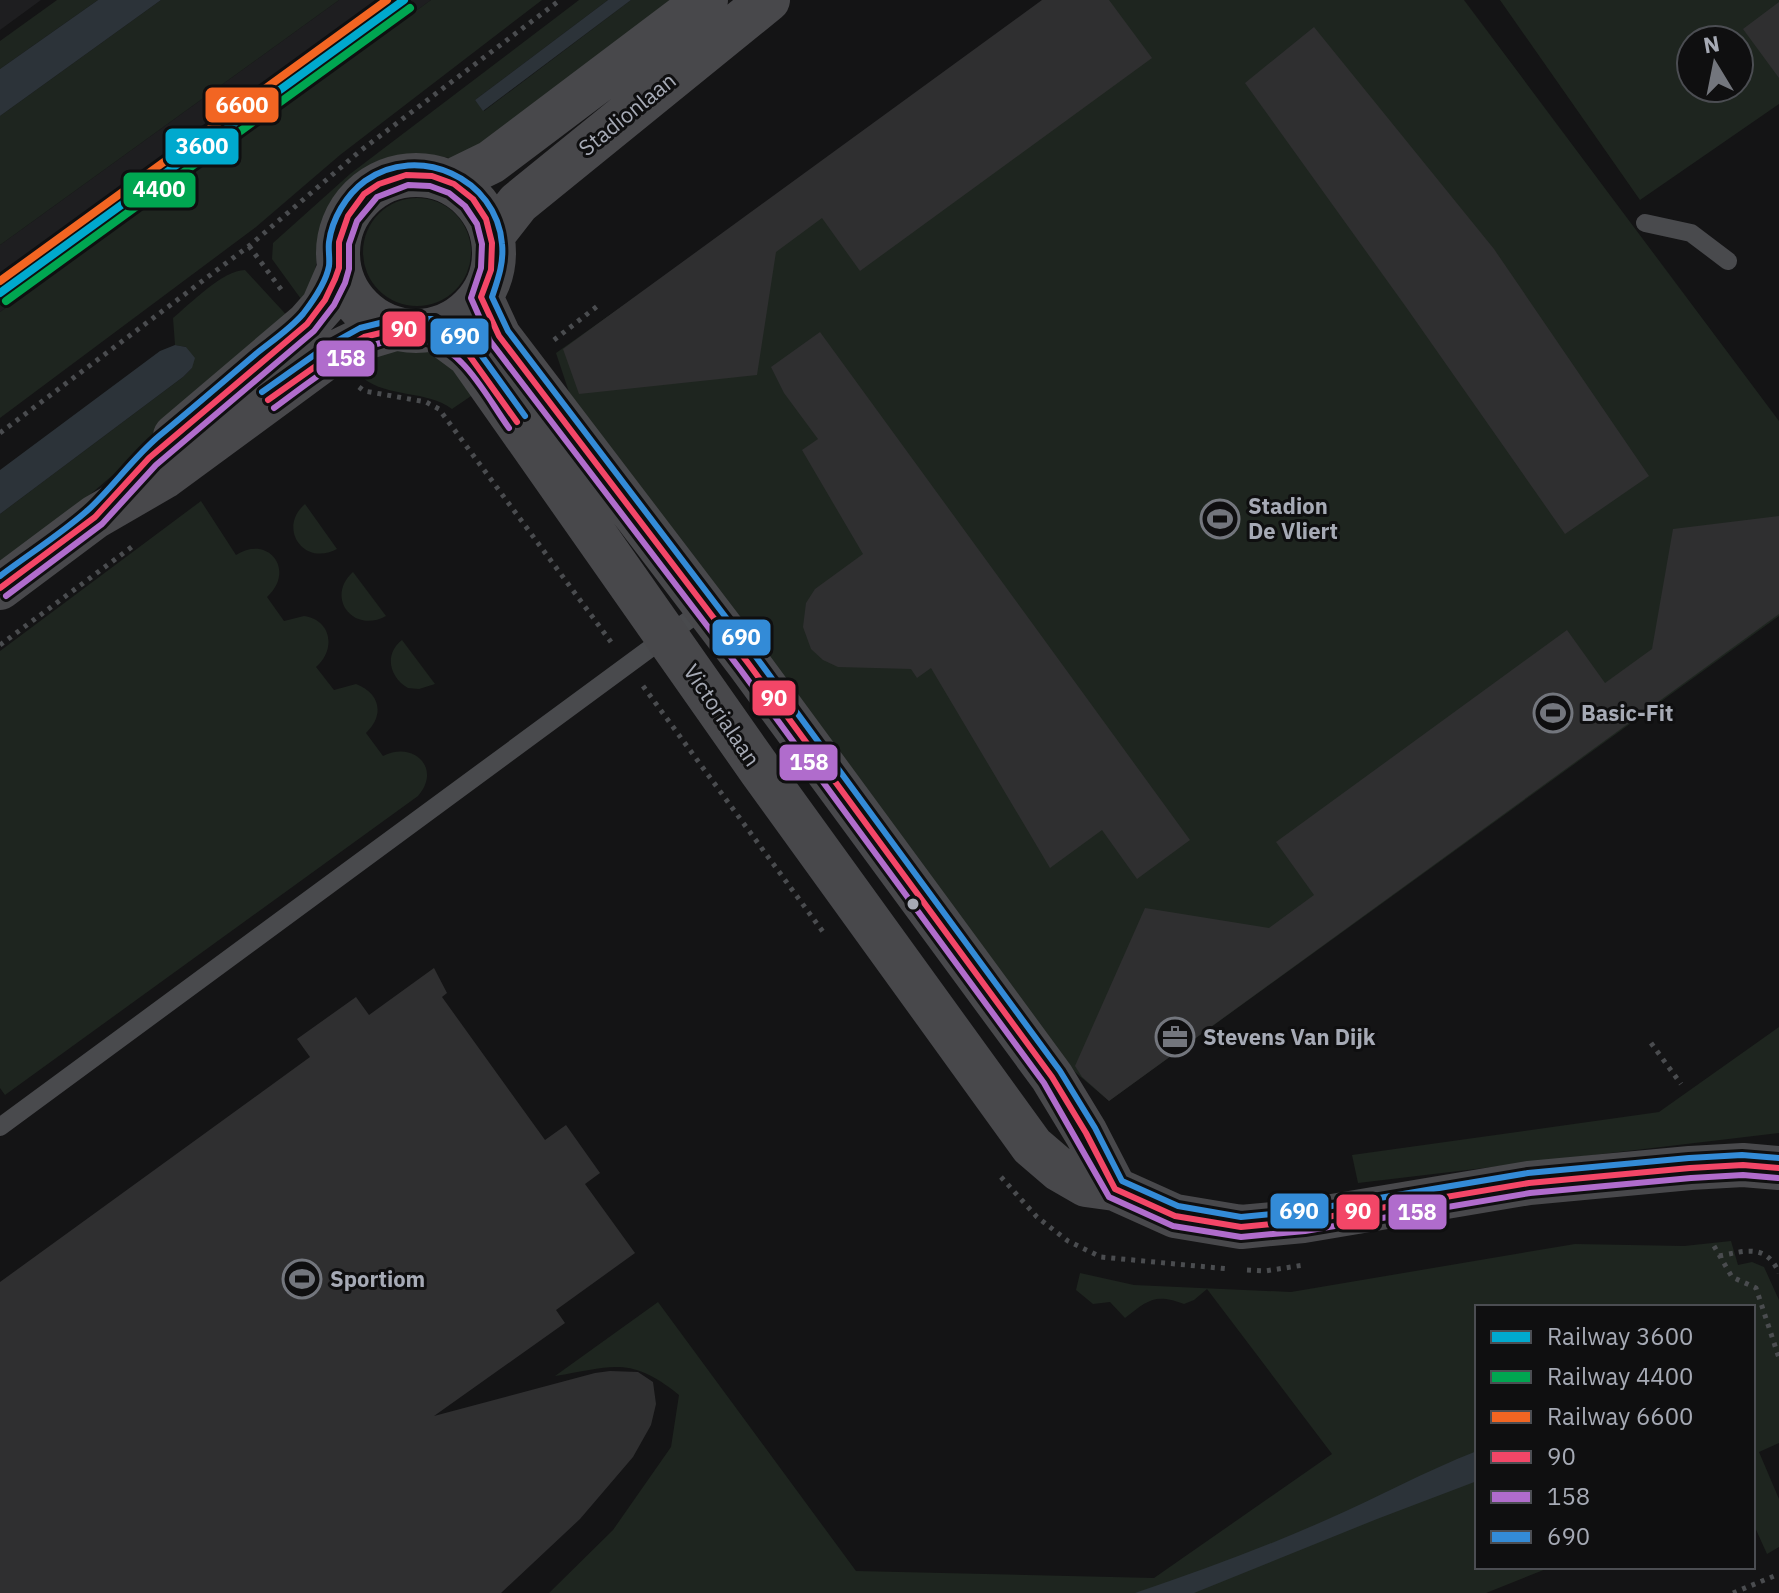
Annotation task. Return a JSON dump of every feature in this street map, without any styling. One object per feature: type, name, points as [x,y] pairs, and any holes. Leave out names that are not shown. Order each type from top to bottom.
[{"type":"street","name":"Stadionlaan","points":[[450,182],[491,162],[706,0]]},
{"type":"street","name":"Stadionlaan","points":[[493,235],[518,203],[768,0]]},
{"type":"street","points":[[0,588],[95,517],[164,477],[330,355],[365,338],[415,329],[460,318],[481,297],[494,267],[493,235],[484,213],[469,195],[450,182],[426,176],[401,176],[378,185],[359,200],[345,220],[338,244],[339,269],[350,295],[369,316],[415,329]]},
{"type":"street","points":[[95,517],[149,458],[307,324],[323,306],[339,269]]},
{"type":"street","points":[[481,297],[499,336],[767,688],[1052,1077],[1115,1189]]},
{"type":"street","name":"Victorialaan","points":[[415,329],[469,355],[761,771],[1032,1146],[1060,1170],[1086,1185],[1115,1189],[1175,1216],[1241,1227],[1303,1221],[1529,1183],[1690,1168],[1743,1165],[1779,1168]]},
{"type":"lane","points":[[1645,223],[1691,233],[1728,261]]},
{"type":"lane","points":[[0,1127],[705,608]]},
{"type":"path","points":[[0,433],[249,246],[360,151],[560,0]]},
{"type":"path","points":[[351,382],[364,391],[426,402],[439,409],[832,945]]},
{"type":"path","points":[[1651,1043],[1681,1084]]},
{"type":"path","points":[[999,1174],[1037,1217],[1068,1241],[1101,1257]]},
{"type":"path","points":[[1714,1246],[1732,1277],[1756,1288],[1779,1358]]},
{"type":"path","points":[[1719,1256],[1745,1250],[1757,1251],[1771,1258],[1779,1273]]},
{"type":"path","points":[[1768,1322],[1778,1317]]},
{"type":"path","points":[[1733,1593],[1779,1574]]},
{"type":"shaded area","points":[[0,0],[41,0],[0,30]]},
{"type":"shaded area","points":[[57,0],[98,0],[0,69],[0,41]]},
{"type":"shaded area","points":[[98,0],[161,0],[0,116],[0,69]]},
{"type":"shaded area","points":[[161,0],[339,0],[0,245],[0,116]]},
{"type":"shaded area","points":[[339,0],[431,0],[0,312],[0,245]]},
{"type":"shaded area","points":[[431,0],[542,0],[340,155],[256,227],[0,418],[0,312]]},
{"type":"shaded area","points":[[579,0],[608,0],[475,100],[484,111],[631,0],[682,0],[459,160],[427,155],[397,156],[369,165],[356,174],[340,189],[325,212],[314,273],[301,299],[272,259],[273,243],[350,174]]},
{"type":"shaded area","points":[[608,0],[631,0],[483,111],[475,100]]},
{"type":"shaded area","name":"Stadion De Vliert","points":[[1056,0],[1464,0],[1779,421],[1779,616],[1109,1101],[1075,1072],[571,398],[556,353]]},
{"type":"shaded area","points":[[1500,0],[1779,0],[1779,104],[1640,200]]},
{"type":"shaded area","points":[[417,198],[438,202],[455,214],[467,231],[471,252],[467,273],[455,290],[438,302],[417,306],[396,302],[379,290],[367,273],[363,252],[367,231],[379,214],[396,202]]},
{"type":"shaded area","points":[[245,270],[292,321],[64,517],[0,565],[0,514],[183,377],[192,368],[186,347],[175,345],[173,318],[217,281]]},
{"type":"shaded area","points":[[175,345],[186,347],[195,358],[192,368],[183,377],[0,514],[0,470],[160,351]]},
{"type":"shaded area","points":[[388,345],[432,350],[477,392],[452,409],[431,399],[373,384],[361,376],[348,358]]},
{"type":"shaded area","points":[[201,501],[236,555],[259,549],[275,558],[279,577],[267,597],[284,621],[304,616],[320,623],[325,629],[328,644],[316,667],[334,690],[356,684],[370,693],[378,712],[366,733],[383,756],[405,752],[421,760],[426,767],[425,786],[418,796],[5,1095],[0,1088],[0,651]]},
{"type":"shaded area","points":[[305,504],[337,549],[314,553],[298,542],[294,524]]},
{"type":"shaded area","points":[[353,572],[386,616],[363,620],[347,610],[342,602],[342,592]]},
{"type":"shaded area","points":[[402,640],[435,684],[419,689],[408,688],[397,678],[391,658]]},
{"type":"shaded area","points":[[1779,1027],[1779,1133],[1358,1183],[1352,1155],[1659,1112]]},
{"type":"shaded area","points":[[1731,1241],[1738,1265],[1752,1262],[1764,1267],[1779,1300],[1779,1443],[1759,1452],[1779,1499],[1779,1547],[1767,1554],[1755,1527],[1755,1305],[1475,1305],[1475,1569],[1546,1569],[1486,1593],[549,1593],[613,1530],[671,1447],[679,1395],[647,1374],[620,1367],[555,1376],[658,1302],[856,1571],[1154,1578],[1332,1454],[1207,1289],[1184,1304],[1166,1299],[1152,1300],[1125,1318],[1110,1302],[1093,1304],[1076,1290],[1080,1273],[1134,1285],[1291,1292],[1575,1244],[1684,1246]]},
{"type":"shaded area","points":[[1475,1452],[1475,1482],[1194,1593],[1135,1593],[1279,1540]]},
{"type":"building","points":[[1042,0],[1109,0],[1152,58],[860,271],[822,218],[776,252],[757,375],[579,394],[563,349]]},
{"type":"building","points":[[1779,2],[1779,78],[1755,45],[1755,24],[1750,24]]},
{"type":"building","points":[[1314,27],[1494,249],[1649,476],[1565,534],[1245,83]]},
{"type":"building","points":[[820,332],[1190,840],[1137,879],[1102,830],[1050,868],[931,668],[917,678],[911,669],[838,667],[823,660],[811,649],[803,627],[806,603],[815,589],[863,554],[802,450],[818,439],[784,393],[771,367]]},
{"type":"building","points":[[1779,516],[1779,614],[1109,1101],[1082,1077],[1075,1066],[1145,908],[1269,928],[1314,895],[1276,842],[1567,630],[1605,683],[1652,649],[1673,529]]},
{"type":"building","name":"Sportiom","points":[[434,968],[447,993],[442,997],[545,1140],[566,1125],[600,1173],[585,1184],[635,1253],[556,1310],[565,1323],[434,1416],[595,1373],[638,1372],[653,1382],[656,1404],[651,1425],[633,1457],[580,1519],[501,1593],[0,1593],[0,1282],[310,1057],[297,1039],[356,997],[369,1015]]},
{"type":"rail line","name":"6600","points":[[0,281],[387,0]]},
{"type":"rail line","name":"3600","points":[[0,293],[404,0]]},
{"type":"rail line","name":"4400","points":[[6,301],[410,8]]},
{"type":"transit line","name":"690","points":[[0,576],[88,510],[150,445],[303,314],[319,292],[327,272],[329,242],[337,216],[358,187],[386,170],[408,166],[430,167],[452,174],[470,185],[486,201],[497,221],[502,258],[492,297],[508,331],[756,657],[1060,1071],[1095,1128],[1122,1181],[1178,1206],[1241,1217],[1302,1211],[1528,1173],[1689,1158],[1742,1155],[1779,1158]]},
{"type":"transit line","name":"90","points":[[0,588],[95,517],[149,458],[307,324],[325,300],[335,279],[339,268],[339,242],[348,216],[364,194],[379,184],[406,175],[432,176],[454,184],[473,199],[486,219],[492,243],[491,270],[481,297],[499,336],[748,663],[1052,1077],[1115,1189],[1175,1216],[1241,1227],[1303,1221],[1529,1183],[1690,1168],[1743,1165],[1779,1168]]},
{"type":"transit line","name":"158","points":[[6,596],[102,524],[156,465],[314,331],[334,305],[345,283],[349,269],[349,244],[357,221],[377,197],[408,185],[430,186],[449,193],[465,206],[477,224],[482,244],[481,268],[471,298],[490,341],[740,669],[1044,1083],[1109,1197],[1173,1226],[1241,1237],[1305,1231],[1530,1193],[1691,1178],[1743,1175],[1778,1178]]},
{"type":"transit line","name":"690","points":[[262,392],[324,348],[360,328],[396,319],[435,319],[476,348],[525,416]]},
{"type":"transit line","name":"90","points":[[268,400],[330,356],[364,337],[397,329],[434,329],[469,355],[517,422]]},
{"type":"transit line","name":"158","points":[[274,408],[365,348],[390,340],[415,339],[439,346],[462,363],[509,428]]},
{"type":"place","name":"Stadion De Vliert","points":[[1220,519]]},
{"type":"place","name":"Basic-Fit","points":[[1553,713]]},
{"type":"place","name":"Stevens Van Dijk","points":[[1175,1037]]},
{"type":"place","name":"Sportiom","points":[[302,1279]]}]
